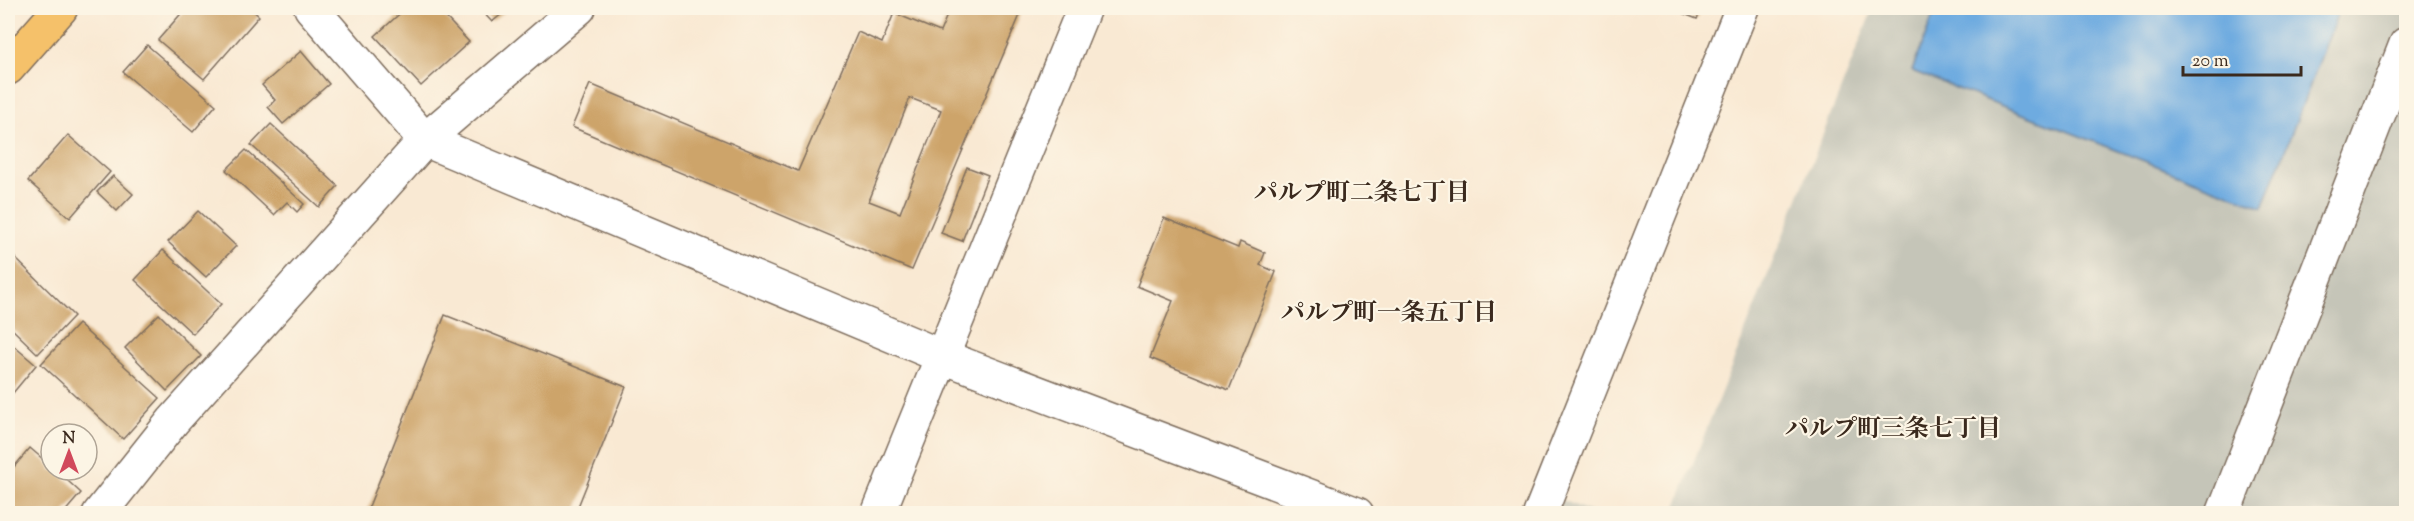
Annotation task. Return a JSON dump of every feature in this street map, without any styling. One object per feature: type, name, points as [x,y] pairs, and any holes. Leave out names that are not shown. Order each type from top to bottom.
[{"type":"highway","points":[[8,68],[61,8]]},
{"type":"street","points":[[311,8],[425,140],[942,356],[1357,513]]},
{"type":"street","points":[[99,513],[173,421],[425,140],[579,8]]},
{"type":"street","points":[[878,513],[1084,8]]},
{"type":"street","points":[[1540,513],[1742,8]]},
{"type":"street","points":[[2223,513],[2406,44]]},
{"type":"shaded area","points":[[1873,8],[2406,8],[2406,513],[1673,514]]},
{"type":"shaded area","points":[[1562,500],[1593,513],[1556,514]]},
{"type":"water","points":[[1936,8],[2340,8],[2263,207],[1912,71]]},
{"type":"building","points":[[186,8],[250,8],[259,16],[204,79],[158,40]]},
{"type":"building","points":[[406,8],[437,8],[469,42],[421,86],[375,36]]},
{"type":"building","points":[[479,8],[509,8],[492,22]]},
{"type":"building","points":[[950,8],[1023,8],[912,270],[572,127],[590,84],[798,171],[858,32],[882,43],[894,13],[940,32]],"holes":[[[910,98],[941,110],[900,213],[869,201]]]},
{"type":"building","points":[[1669,8],[1702,8],[1697,19]]},
{"type":"building","points":[[147,45],[216,105],[193,132],[123,72]]},
{"type":"building","points":[[301,51],[329,84],[283,124],[268,107],[275,100],[262,85]]},
{"type":"building","points":[[271,124],[338,186],[319,207],[251,145]]},
{"type":"building","points":[[68,135],[110,172],[70,218],[28,181]]},
{"type":"building","points":[[246,150],[304,204],[297,212],[287,202],[274,215],[226,170]]},
{"type":"building","points":[[967,167],[988,175],[962,241],[941,233]]},
{"type":"building","points":[[113,176],[133,194],[117,211],[97,192]]},
{"type":"building","points":[[198,211],[236,246],[206,277],[168,242]]},
{"type":"building","points":[[1164,218],[1238,248],[1240,242],[1265,253],[1260,265],[1276,272],[1229,390],[1150,358],[1173,301],[1137,286]]},
{"type":"building","points":[[163,250],[221,304],[193,334],[135,280]]},
{"type":"building","points":[[8,251],[74,316],[38,354],[8,325]]},
{"type":"building","points":[[159,314],[201,356],[167,391],[125,348]]},
{"type":"building","points":[[445,315],[626,387],[575,514],[366,514]]},
{"type":"building","points":[[78,324],[160,398],[123,439],[41,364]]},
{"type":"building","points":[[8,341],[36,365],[8,399]]},
{"type":"building","points":[[30,448],[39,456],[39,482],[69,482],[81,493],[63,514],[8,512],[8,474]]},
{"type":"district","name":"パルプ町二条七丁目","points":[[1362,194]]},
{"type":"district","name":"パルプ町一条五丁目","points":[[1389,314]]},
{"type":"district","name":"パルプ町三条七丁目","points":[[1893,430]]}]
